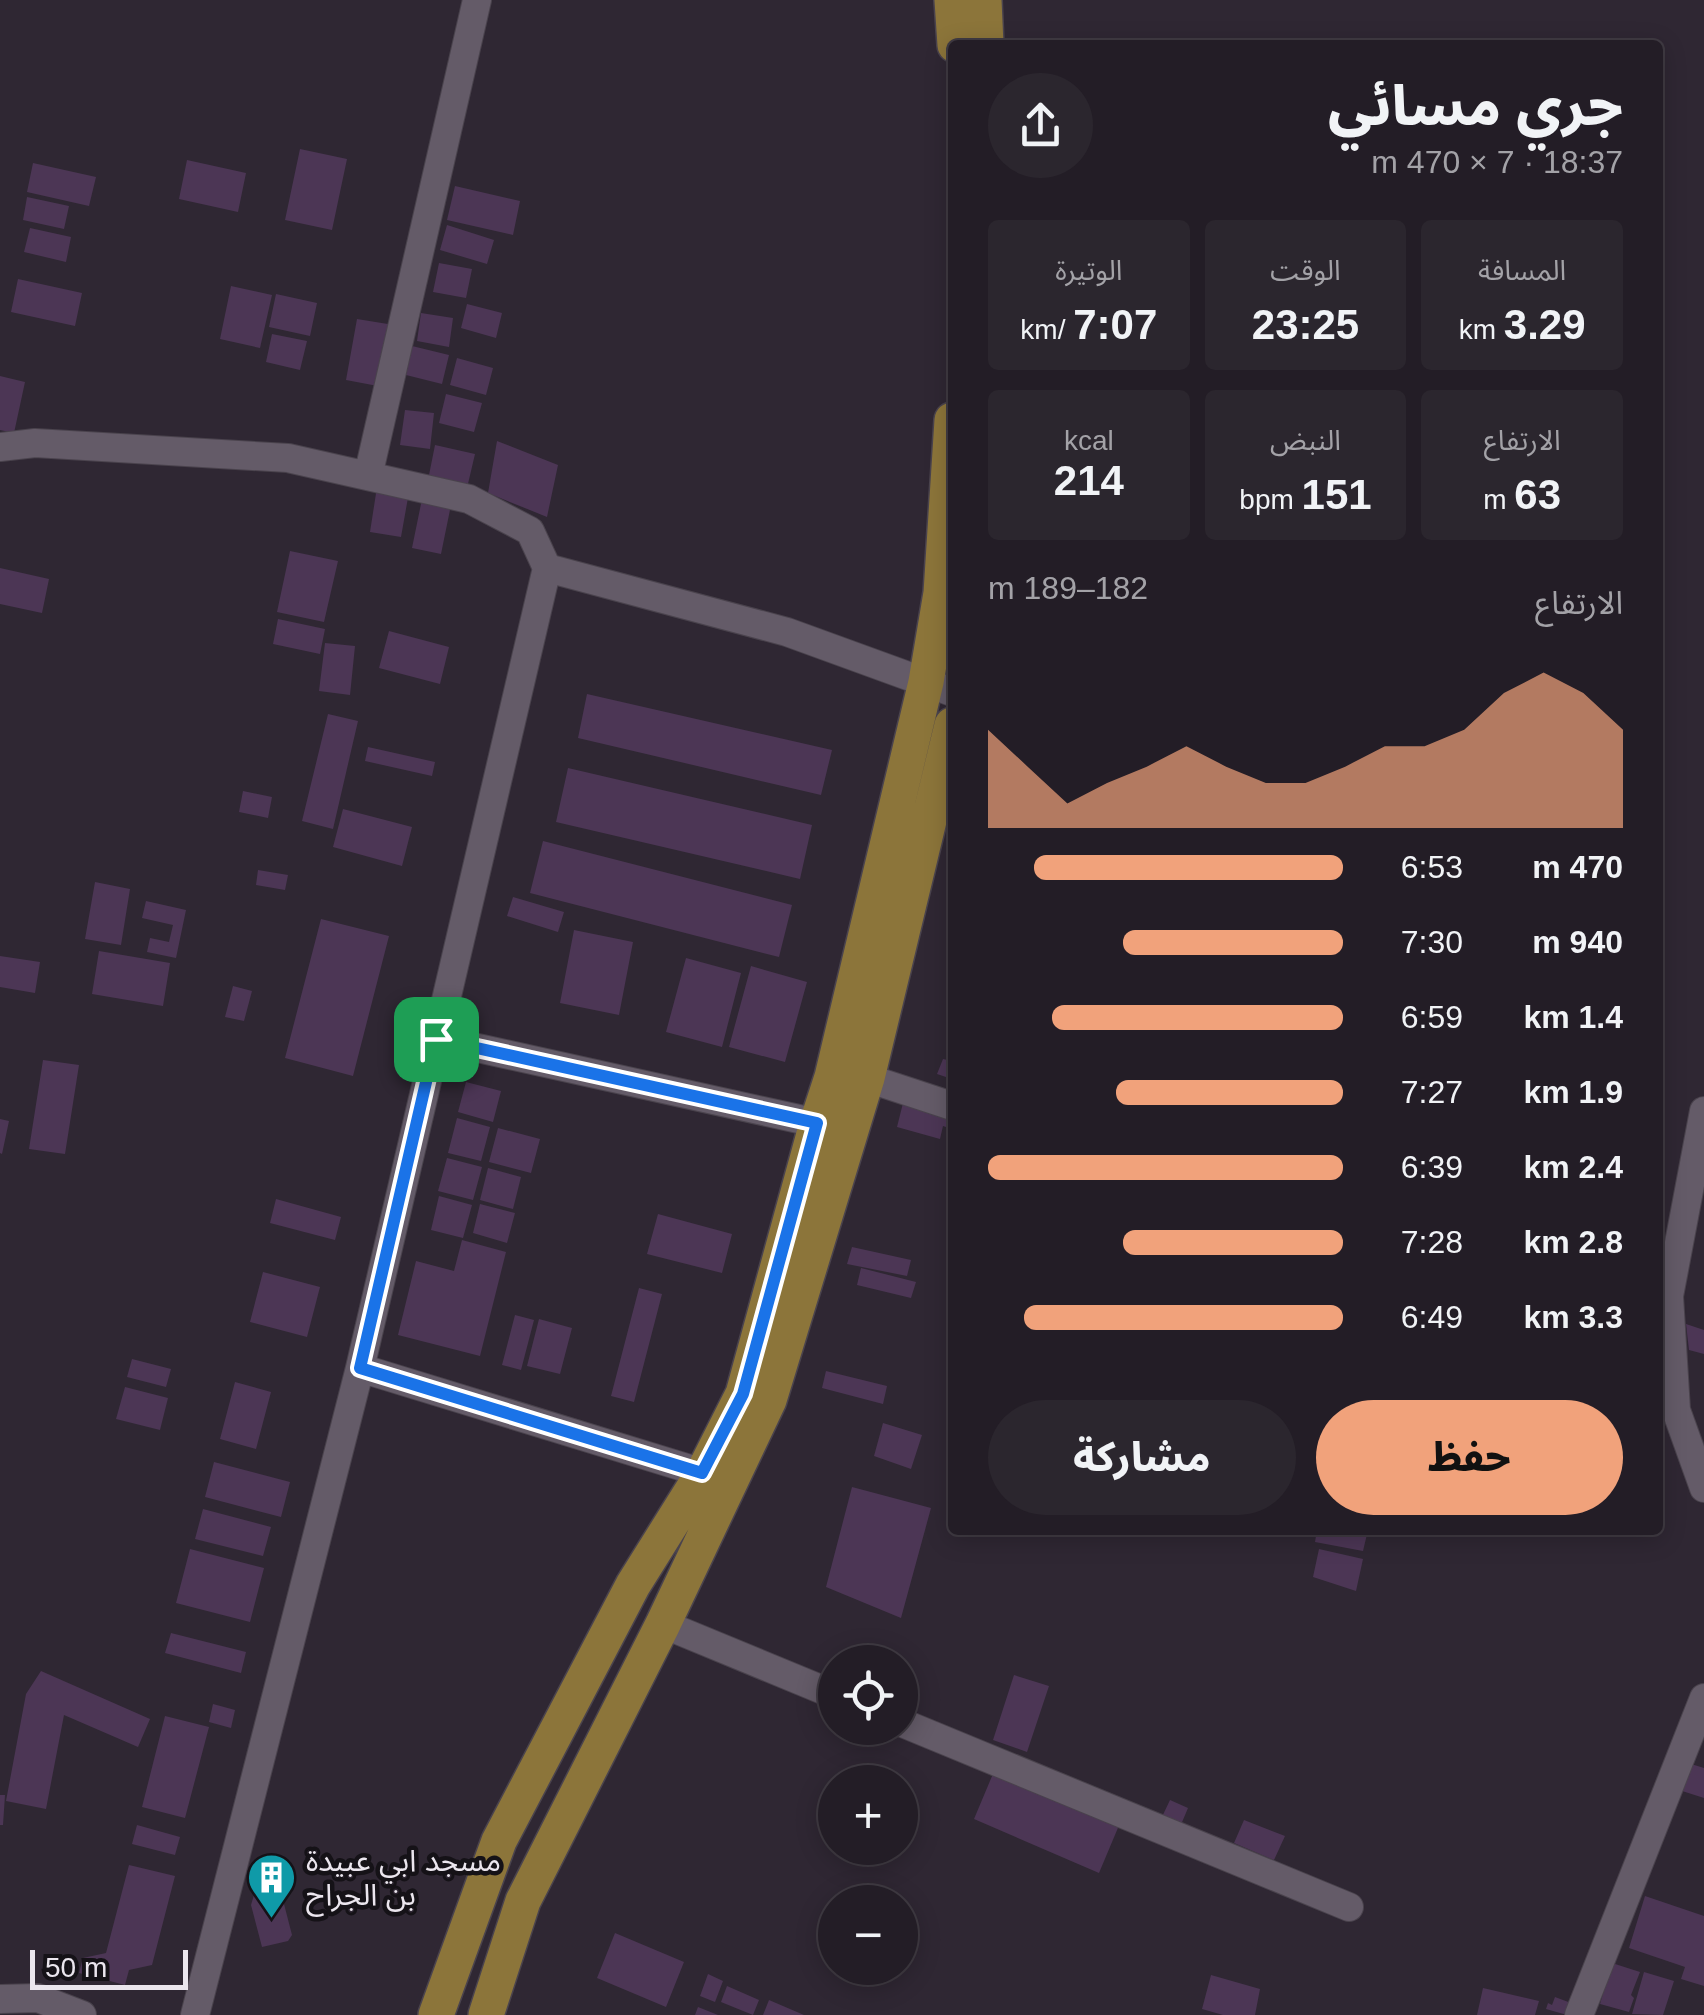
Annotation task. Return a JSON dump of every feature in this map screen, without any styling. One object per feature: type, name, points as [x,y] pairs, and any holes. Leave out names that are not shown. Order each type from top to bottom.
[{"type":"main road","points":[[952,0],[955,40]]},
{"type":"main road","points":[[984,0],[986,40]]},
{"type":"main road","points":[[436,2015],[498,1841],[633,1585],[769,1400],[833,1129],[832,1077],[939,687],[948,559]]},
{"type":"main road","points":[[833,1129],[868,1078],[948,742]]},
{"type":"main road","points":[[486,2015],[523,1901],[662,1624],[717,1474]]},
{"type":"street","points":[[368,476],[477,0]]},
{"type":"street","points":[[0,448],[35,442],[288,458],[468,499],[530,531],[546,568],[360,1368],[195,2015]]},
{"type":"street","points":[[546,568],[788,632],[939,687]]},
{"type":"street","points":[[436,1039],[833,1129]]},
{"type":"street","points":[[868,1078],[948,1105]]},
{"type":"street","points":[[1704,1111],[1669,1296],[1667,1404],[1704,1488]]},
{"type":"street","points":[[360,1368],[717,1474]]},
{"type":"street","points":[[662,1624],[818,1688]]},
{"type":"street","points":[[1579,2015],[1704,1698]]},
{"type":"street","points":[[918,1729],[1348,1907]]},
{"type":"street","points":[[0,1999],[38,1998],[82,2015]]},
{"type":"building","points":[[300,149],[347,159],[332,230],[285,220]]},
{"type":"building","points":[[187,160],[246,173],[238,212],[179,199]]},
{"type":"building","points":[[33,163],[96,177],[89,206],[27,192]]},
{"type":"building","points":[[455,186],[520,201],[513,235],[447,220]]},
{"type":"building","points":[[27,197],[69,206],[64,229],[23,220]]},
{"type":"building","points":[[447,225],[494,240],[487,264],[440,250]]},
{"type":"building","points":[[30,228],[71,237],[66,262],[24,252]]},
{"type":"building","points":[[439,263],[472,269],[466,298],[433,292]]},
{"type":"building","points":[[18,279],[82,293],[75,326],[11,312]]},
{"type":"building","points":[[231,286],[272,295],[260,348],[220,339]]},
{"type":"building","points":[[276,294],[317,303],[310,336],[269,327]]},
{"type":"building","points":[[467,304],[502,313],[496,338],[461,328]]},
{"type":"building","points":[[421,313],[453,318],[449,347],[417,341]]},
{"type":"building","points":[[357,319],[394,325],[383,387],[346,380]]},
{"type":"building","points":[[272,334],[307,341],[300,370],[266,362]]},
{"type":"building","points":[[412,346],[449,355],[442,384],[406,375]]},
{"type":"building","points":[[457,358],[493,368],[486,395],[450,385]]},
{"type":"building","points":[[0,376],[25,382],[14,433],[0,430]]},
{"type":"building","points":[[446,394],[482,403],[474,432],[439,423]]},
{"type":"building","points":[[405,410],[434,413],[430,449],[400,445]]},
{"type":"building","points":[[497,441],[558,465],[547,517],[488,493]]},
{"type":"building","points":[[435,445],[475,454],[467,488],[428,480]]},
{"type":"building","points":[[377,487],[409,492],[401,537],[370,532]]},
{"type":"building","points":[[422,499],[451,505],[441,554],[412,548]]},
{"type":"building","points":[[290,551],[338,561],[324,622],[277,612]]},
{"type":"building","points":[[0,568],[49,579],[42,613],[0,604]]},
{"type":"building","points":[[278,619],[325,629],[320,654],[273,644]]},
{"type":"building","points":[[389,631],[449,647],[440,684],[379,668]]},
{"type":"building","points":[[325,643],[355,646],[350,695],[319,691]]},
{"type":"building","points":[[587,694],[832,750],[821,795],[578,738]]},
{"type":"building","points":[[328,714],[358,721],[333,829],[302,821]]},
{"type":"building","points":[[368,747],[435,762],[432,776],[365,761]]},
{"type":"building","points":[[568,768],[812,825],[800,879],[556,822]]},
{"type":"building","points":[[243,791],[272,797],[268,818],[239,812]]},
{"type":"building","points":[[343,809],[412,827],[402,866],[333,847]]},
{"type":"building","points":[[543,841],[792,905],[779,957],[530,893]]},
{"type":"building","points":[[258,870],[288,875],[285,890],[256,885]]},
{"type":"building","points":[[95,882],[130,889],[121,945],[85,939]]},
{"type":"building","points":[[513,897],[564,912],[558,932],[507,916]]},
{"type":"building","points":[[146,901],[186,910],[176,958],[147,952],[150,938],[169,942],[173,925],[142,918]]},
{"type":"building","points":[[321,919],[389,936],[353,1076],[285,1058]]},
{"type":"building","points":[[574,930],[633,942],[619,1015],[560,1003]]},
{"type":"building","points":[[99,951],[170,963],[163,1006],[92,994]]},
{"type":"building","points":[[0,956],[40,962],[35,993],[0,987]]},
{"type":"building","points":[[686,958],[741,973],[722,1047],[666,1032]]},
{"type":"building","points":[[751,966],[807,982],[785,1062],[729,1047]]},
{"type":"building","points":[[233,986],[252,991],[244,1021],[225,1017]]},
{"type":"building","points":[[943,1059],[948,1060],[948,1078],[937,1074]]},
{"type":"building","points":[[43,1060],[79,1065],[65,1154],[29,1149]]},
{"type":"building","points":[[466,1082],[501,1091],[493,1122],[458,1112]]},
{"type":"building","points":[[903,1103],[948,1115],[948,1128],[943,1126],[940,1139],[897,1127]]},
{"type":"building","points":[[457,1118],[490,1127],[481,1161],[448,1153]]},
{"type":"building","points":[[0,1119],[9,1121],[2,1154],[0,1153]]},
{"type":"building","points":[[498,1128],[540,1139],[531,1173],[489,1162]]},
{"type":"building","points":[[447,1158],[482,1167],[473,1200],[438,1191]]},
{"type":"building","points":[[488,1168],[521,1177],[513,1209],[480,1200]]},
{"type":"building","points":[[439,1196],[472,1205],[463,1238],[431,1230]]},
{"type":"building","points":[[276,1199],[341,1217],[335,1240],[270,1223]]},
{"type":"building","points":[[480,1204],[515,1213],[507,1243],[473,1233]]},
{"type":"building","points":[[658,1214],[732,1234],[722,1273],[647,1254]]},
{"type":"building","points":[[462,1240],[506,1252],[480,1356],[398,1335],[416,1261],[454,1271]]},
{"type":"building","points":[[852,1247],[911,1260],[907,1276],[847,1264]]},
{"type":"building","points":[[861,1268],[916,1282],[911,1298],[857,1285]]},
{"type":"building","points":[[263,1272],[320,1287],[307,1337],[250,1322]]},
{"type":"building","points":[[639,1288],[662,1294],[634,1402],[611,1396]]},
{"type":"building","points":[[515,1315],[534,1320],[521,1370],[502,1365]]},
{"type":"building","points":[[539,1319],[572,1328],[560,1374],[527,1366]]},
{"type":"building","points":[[1686,1324],[1704,1330],[1704,1354],[1689,1350]]},
{"type":"building","points":[[132,1359],[171,1369],[166,1387],[127,1377]]},
{"type":"building","points":[[826,1371],[887,1386],[883,1404],[822,1388]]},
{"type":"building","points":[[235,1382],[271,1392],[256,1449],[220,1439]]},
{"type":"building","points":[[125,1387],[168,1398],[160,1430],[116,1419]]},
{"type":"building","points":[[883,1423],[922,1435],[911,1469],[874,1456]]},
{"type":"building","points":[[214,1462],[290,1482],[281,1517],[205,1497]]},
{"type":"building","points":[[852,1487],[931,1508],[901,1618],[826,1587]]},
{"type":"building","points":[[203,1509],[271,1527],[263,1556],[195,1539]]},
{"type":"building","points":[[1316,1535],[1367,1535],[1363,1551],[1315,1542]]},
{"type":"building","points":[[190,1549],[264,1568],[250,1622],[176,1603]]},
{"type":"building","points":[[1319,1549],[1363,1559],[1356,1591],[1313,1577]]},
{"type":"building","points":[[171,1633],[246,1652],[241,1673],[165,1653]]},
{"type":"building","points":[[41,1671],[150,1719],[138,1747],[64,1715],[46,1809],[6,1801],[26,1694]]},
{"type":"building","points":[[1014,1675],[1049,1686],[1027,1752],[993,1740]]},
{"type":"building","points":[[213,1704],[235,1710],[231,1728],[209,1722]]},
{"type":"building","points":[[165,1716],[209,1727],[185,1818],[142,1807]]},
{"type":"building","points":[[1688,1763],[1704,1768],[1704,1798],[1679,1790]]},
{"type":"building","points":[[995,1769],[1120,1823],[1099,1873],[974,1819]]},
{"type":"building","points":[[0,1795],[5,1795],[3,1825],[0,1825]]},
{"type":"building","points":[[1170,1800],[1188,1808],[1180,1827],[1161,1819]]},
{"type":"building","points":[[1244,1820],[1285,1836],[1274,1860],[1234,1843]]},
{"type":"building","points":[[137,1825],[180,1837],[175,1855],[132,1844]]},
{"type":"building","points":[[129,1865],[175,1876],[152,1965],[129,1970],[125,1985],[79,1973],[83,1958],[106,1953]]},
{"type":"building","name":"مسجد ابي عبيدة بن الجراح","points":[[276,1873],[292,1935],[288,1941],[262,1947],[251,1905],[260,1875]]},
{"type":"building","points":[[1645,1896],[1704,1916],[1704,1986],[1681,1979],[1685,1967],[1629,1948]]},
{"type":"building","points":[[615,1933],[684,1962],[666,2007],[597,1978]]},
{"type":"building","points":[[1612,1963],[1640,1972],[1629,2012],[1600,2004]]},
{"type":"building","points":[[1644,1972],[1674,1981],[1663,2015],[1632,2014]]},
{"type":"building","points":[[708,1974],[723,1981],[715,2002],[700,1996]]},
{"type":"building","points":[[1211,1975],[1260,1989],[1255,2015],[1223,2015],[1202,2009]]},
{"type":"building","points":[[727,1986],[759,2000],[753,2015],[721,2002]]},
{"type":"building","points":[[1483,1988],[1539,2001],[1535,2015],[1477,2015]]},
{"type":"building","points":[[1555,1997],[1571,2003],[1567,2015],[1546,2009]]},
{"type":"building","points":[[769,2000],[804,2015],[763,2015]]},
{"type":"building","points":[[698,2007],[718,2015],[695,2015]]},
{"type":"place","name":"مسجد ابي عبيدة بن الجراح","points":[[271,1920]]},
{"type":"route","points":[[436,1039],[817,1123],[743,1394],[702,1473],[360,1368],[436,1039]]}]
